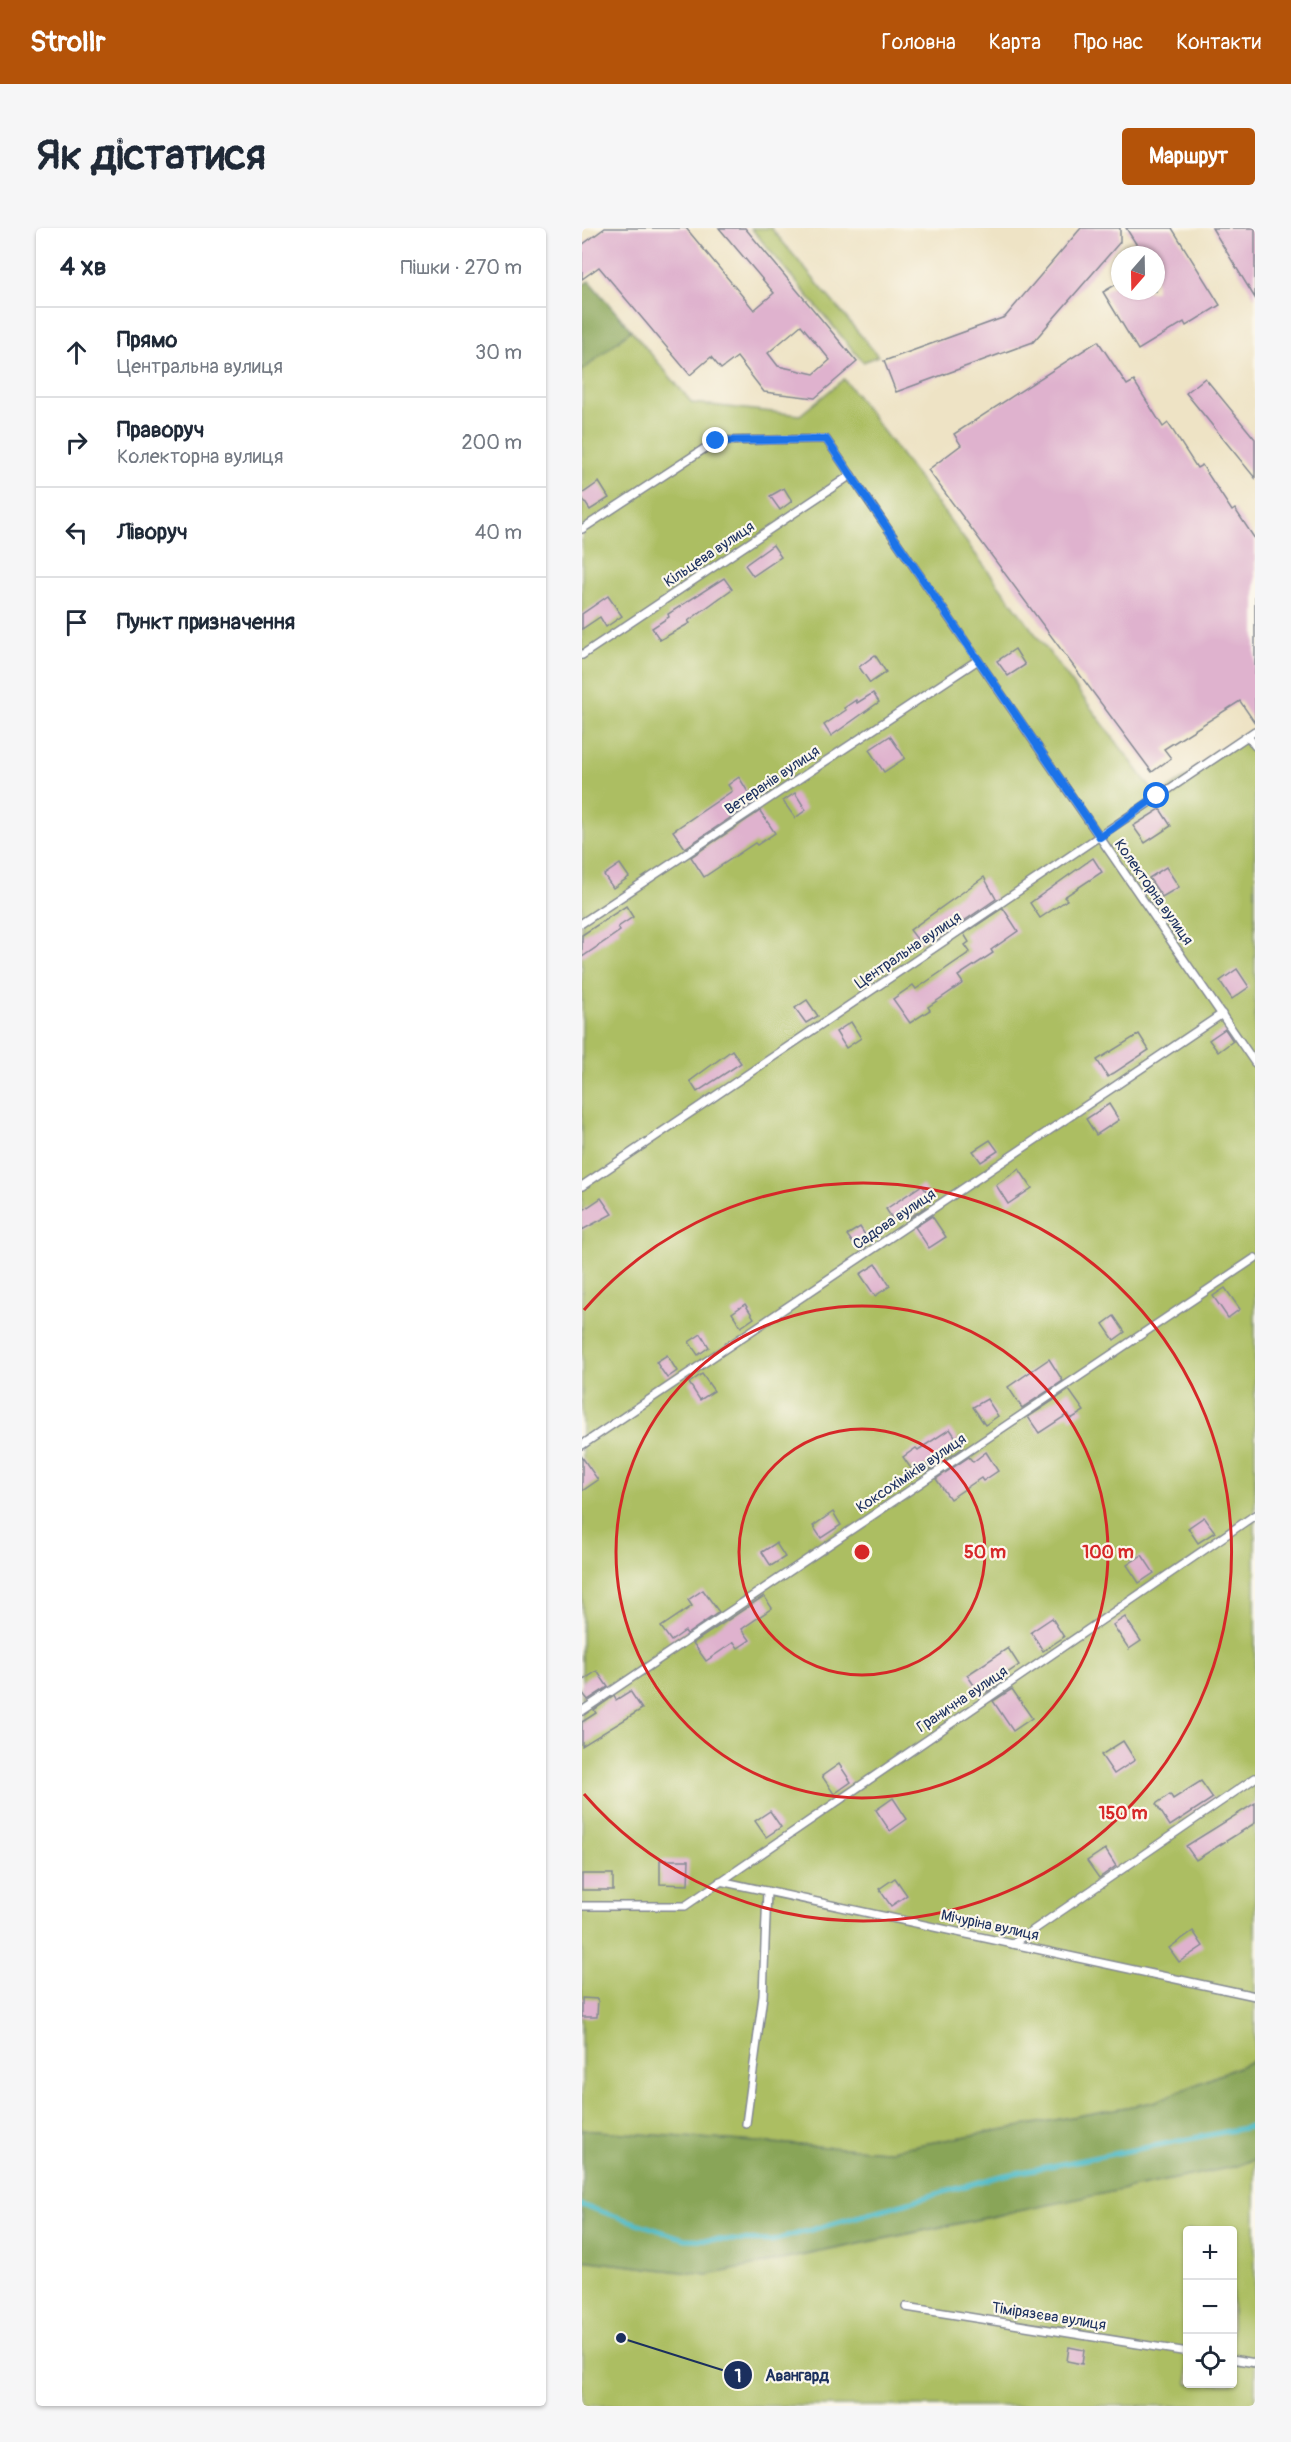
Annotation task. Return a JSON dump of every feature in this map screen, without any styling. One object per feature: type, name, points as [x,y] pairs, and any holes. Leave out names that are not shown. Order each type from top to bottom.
[{"type":"lane","name":"Колекторна вулиця","points":[[582,528],[716,441],[826,439],[1255,1063]]},
{"type":"lane","name":"Кільцева вулиця","points":[[582,655],[850,475]]},
{"type":"lane","name":"Ветеранів вулиця","points":[[582,923],[978,660]]},
{"type":"lane","name":"Центральна вулиця","points":[[582,1186],[1255,731]]},
{"type":"lane","points":[[1248,736],[1255,746]]},
{"type":"lane","name":"Садова вулиця","points":[[582,1445],[1222,1014]]},
{"type":"lane","name":"Коксохіміків вулиця","points":[[582,1711],[1255,1258]]},
{"type":"lane","name":"Гранична вулиця","points":[[582,1906],[685,1906],[1255,1515]]},
{"type":"lane","points":[[1013,1944],[1255,1778]]},
{"type":"lane","name":"Мічуріна вулиця","points":[[720,1881],[1255,1996]]},
{"type":"lane","points":[[746,2124],[763,1996],[767,1892]]},
{"type":"lane","name":"Тімірязєва вулиця","points":[[906,2307],[1183,2351]]},
{"type":"lane","points":[[1237,2360],[1255,2363]]},
{"type":"green space","points":[[751,228],[771,228],[878,356],[863,362]]},
{"type":"green space","points":[[589,281],[631,330],[582,371],[582,285]]},
{"type":"green space","points":[[631,330],[692,403],[800,415],[844,379],[1157,796],[1255,731],[1255,2060],[1154,2102],[885,2151],[582,2130],[582,371]]},
{"type":"green space","points":[[1255,2060],[1255,2159],[1237,2166],[708,2275],[582,2260],[582,2130],[885,2151],[1154,2102]]},
{"type":"green space","points":[[1255,2159],[1255,2406],[582,2406],[582,2260],[708,2275],[1237,2166]]},
{"type":"building","points":[[605,228],[686,228],[754,310],[774,293],[719,228],[745,228],[857,362],[815,398],[764,392],[737,357],[721,369],[711,357],[690,375],[599,267],[582,279],[582,245]],"holes":[[[801,325],[830,360],[814,374],[778,366],[768,353]]]},
{"type":"building","points":[[1081,228],[1120,228],[1120,242],[1117,246],[1111,246],[1111,252],[1033,342],[896,392],[884,361],[1005,317]]},
{"type":"building","points":[[1126,228],[1172,228],[1220,305],[1186,326],[1184,322],[1138,350],[1103,292],[1111,287],[1111,300],[1165,300],[1165,246],[1137,246]]},
{"type":"building","points":[[1212,228],[1255,228],[1255,298]]},
{"type":"building","points":[[1098,341],[1127,385],[1134,381],[1163,427],[1168,423],[1197,468],[1202,465],[1232,511],[1235,509],[1255,539],[1255,723],[1240,701],[1164,749],[1171,758],[1152,772],[928,470],[961,445],[954,434]]},
{"type":"building","points":[[1205,378],[1255,439],[1255,478],[1186,393]]},
{"type":"building","points":[[599,482],[609,498],[590,510],[582,494]]},
{"type":"building","points":[[784,488],[792,501],[780,510],[770,496]]},
{"type":"building","points":[[773,545],[781,557],[753,576],[745,565]]},
{"type":"building","points":[[724,578],[732,589],[688,621],[690,623],[660,640],[652,628],[669,617],[668,614]]},
{"type":"building","points":[[608,596],[622,616],[606,627],[600,617],[582,629],[582,614]]},
{"type":"building","points":[[1015,649],[1025,665],[1008,676],[997,661]]},
{"type":"building","points":[[875,655],[886,672],[870,683],[859,667]]},
{"type":"building","points":[[873,693],[879,702],[831,736],[824,725],[856,700],[857,703]]},
{"type":"building","points":[[890,736],[905,758],[884,772],[869,750]]},
{"type":"building","points":[[739,777],[754,802],[685,848],[673,831],[732,791],[728,785]]},
{"type":"building","points":[[795,793],[806,810],[795,818],[783,801]]},
{"type":"building","points":[[1160,809],[1171,826],[1145,843],[1133,826]]},
{"type":"building","points":[[760,811],[775,833],[757,845],[755,843],[704,877],[691,857]]},
{"type":"building","points":[[1093,858],[1102,872],[1064,897],[1067,900],[1040,918],[1030,903]]},
{"type":"building","points":[[620,864],[629,877],[613,888],[604,875]]},
{"type":"building","points":[[1166,867],[1179,887],[1162,897],[1149,878]]},
{"type":"building","points":[[984,877],[996,899],[958,925],[955,920],[920,943],[910,930]]},
{"type":"building","points":[[626,906],[633,917],[618,927],[620,931],[582,957],[582,935]]},
{"type":"building","points":[[1003,908],[1018,931],[991,950],[993,953],[958,976],[963,983],[928,1007],[930,1010],[910,1023],[893,999],[913,985],[916,989],[970,952],[965,945],[969,942],[964,934]]},
{"type":"building","points":[[1237,969],[1249,987],[1232,999],[1220,981]]},
{"type":"building","points":[[807,1000],[818,1016],[806,1023],[795,1008]]},
{"type":"building","points":[[851,1022],[861,1038],[846,1048],[836,1032]]},
{"type":"building","points":[[1225,1029],[1233,1041],[1218,1052],[1209,1040]]},
{"type":"building","points":[[1139,1034],[1149,1050],[1108,1077],[1097,1060]]},
{"type":"building","points":[[732,1050],[741,1063],[697,1092],[690,1081]]},
{"type":"building","points":[[1109,1104],[1119,1120],[1096,1135],[1086,1119]]},
{"type":"building","points":[[990,1140],[998,1151],[981,1162],[973,1151]]},
{"type":"building","points":[[1019,1169],[1032,1188],[1008,1204],[996,1185]]},
{"type":"building","points":[[922,1185],[929,1195],[921,1200],[926,1207],[909,1218],[905,1212],[893,1220],[886,1209]]},
{"type":"building","points":[[601,1198],[612,1214],[582,1230],[582,1211]]},
{"type":"building","points":[[932,1216],[946,1237],[929,1248],[915,1227]]},
{"type":"building","points":[[860,1227],[867,1238],[855,1246],[847,1235]]},
{"type":"building","points":[[876,1264],[890,1286],[875,1296],[860,1274]]},
{"type":"building","points":[[1225,1288],[1240,1309],[1228,1318],[1213,1296]]},
{"type":"building","points":[[745,1304],[754,1318],[741,1327],[732,1313]]},
{"type":"building","points":[[1114,1316],[1125,1332],[1114,1340],[1103,1324]]},
{"type":"building","points":[[701,1334],[709,1347],[698,1355],[689,1342]]},
{"type":"building","points":[[667,1355],[677,1371],[667,1378],[656,1362]]},
{"type":"building","points":[[1049,1359],[1063,1381],[1022,1408],[1008,1387]]},
{"type":"building","points":[[702,1374],[714,1391],[700,1400],[689,1383]]},
{"type":"building","points":[[1069,1390],[1084,1411],[1071,1419],[1068,1414],[1039,1433],[1028,1417]]},
{"type":"building","points":[[987,1399],[998,1416],[985,1425],[973,1407]]},
{"type":"building","points":[[950,1429],[963,1448],[930,1470],[927,1465],[914,1473],[903,1457]]},
{"type":"building","points":[[986,1452],[998,1471],[983,1481],[981,1478],[950,1499],[936,1479],[969,1457],[973,1462]]},
{"type":"building","points":[[582,1457],[598,1480],[582,1491]]},
{"type":"building","points":[[833,1512],[841,1525],[821,1538],[813,1526]]},
{"type":"building","points":[[1204,1517],[1215,1532],[1198,1543],[1188,1528]]},
{"type":"building","points":[[776,1543],[785,1557],[771,1566],[762,1552]]},
{"type":"building","points":[[1142,1555],[1154,1573],[1139,1583],[1127,1565]]},
{"type":"building","points":[[703,1590],[719,1612],[687,1634],[685,1631],[671,1641],[661,1627],[692,1606],[688,1600]]},
{"type":"building","points":[[764,1596],[772,1608],[742,1629],[750,1640],[738,1648],[734,1642],[706,1661],[693,1643]]},
{"type":"building","points":[[1125,1617],[1141,1641],[1129,1649],[1113,1625]]},
{"type":"building","points":[[1052,1618],[1064,1637],[1043,1651],[1031,1632]]},
{"type":"building","points":[[1008,1648],[1019,1665],[1003,1676],[1005,1680],[987,1692],[984,1687],[978,1691],[967,1675]]},
{"type":"building","points":[[597,1671],[608,1687],[588,1700],[582,1692],[582,1681]]},
{"type":"building","points":[[1012,1689],[1032,1718],[1013,1731],[993,1701]]},
{"type":"building","points":[[630,1691],[642,1709],[582,1746],[582,1722],[596,1713],[594,1710],[614,1696],[616,1700]]},
{"type":"building","points":[[1123,1741],[1135,1760],[1114,1774],[1101,1755]]},
{"type":"building","points":[[839,1764],[851,1782],[834,1794],[822,1776]]},
{"type":"building","points":[[1201,1781],[1213,1798],[1170,1826],[1156,1804],[1170,1794],[1173,1799]]},
{"type":"building","points":[[893,1798],[907,1819],[890,1831],[876,1810]]},
{"type":"building","points":[[1255,1803],[1255,1823],[1196,1860],[1186,1846]]},
{"type":"building","points":[[770,1811],[781,1827],[766,1837],[755,1821]]},
{"type":"building","points":[[1105,1849],[1116,1866],[1099,1878],[1087,1861]]},
{"type":"building","points":[[660,1860],[689,1860],[688,1885],[660,1884]]},
{"type":"building","points":[[582,1874],[613,1874],[613,1890],[582,1890]]},
{"type":"building","points":[[895,1878],[907,1895],[891,1906],[879,1889]]},
{"type":"building","points":[[1193,1931],[1203,1946],[1179,1962],[1169,1948]]},
{"type":"building","points":[[582,1998],[598,1999],[597,2017],[582,2017]]},
{"type":"building","points":[[1069,2347],[1084,2350],[1082,2364],[1067,2361]]},
{"type":"waterway","points":[[582,2205],[685,2239],[772,2241],[1000,2176],[1255,2126]]},
{"type":"place","name":"Авангард","points":[[621,2338]]},
{"type":"route","points":[[716,441],[826,439],[1100,837],[1157,796]]}]
